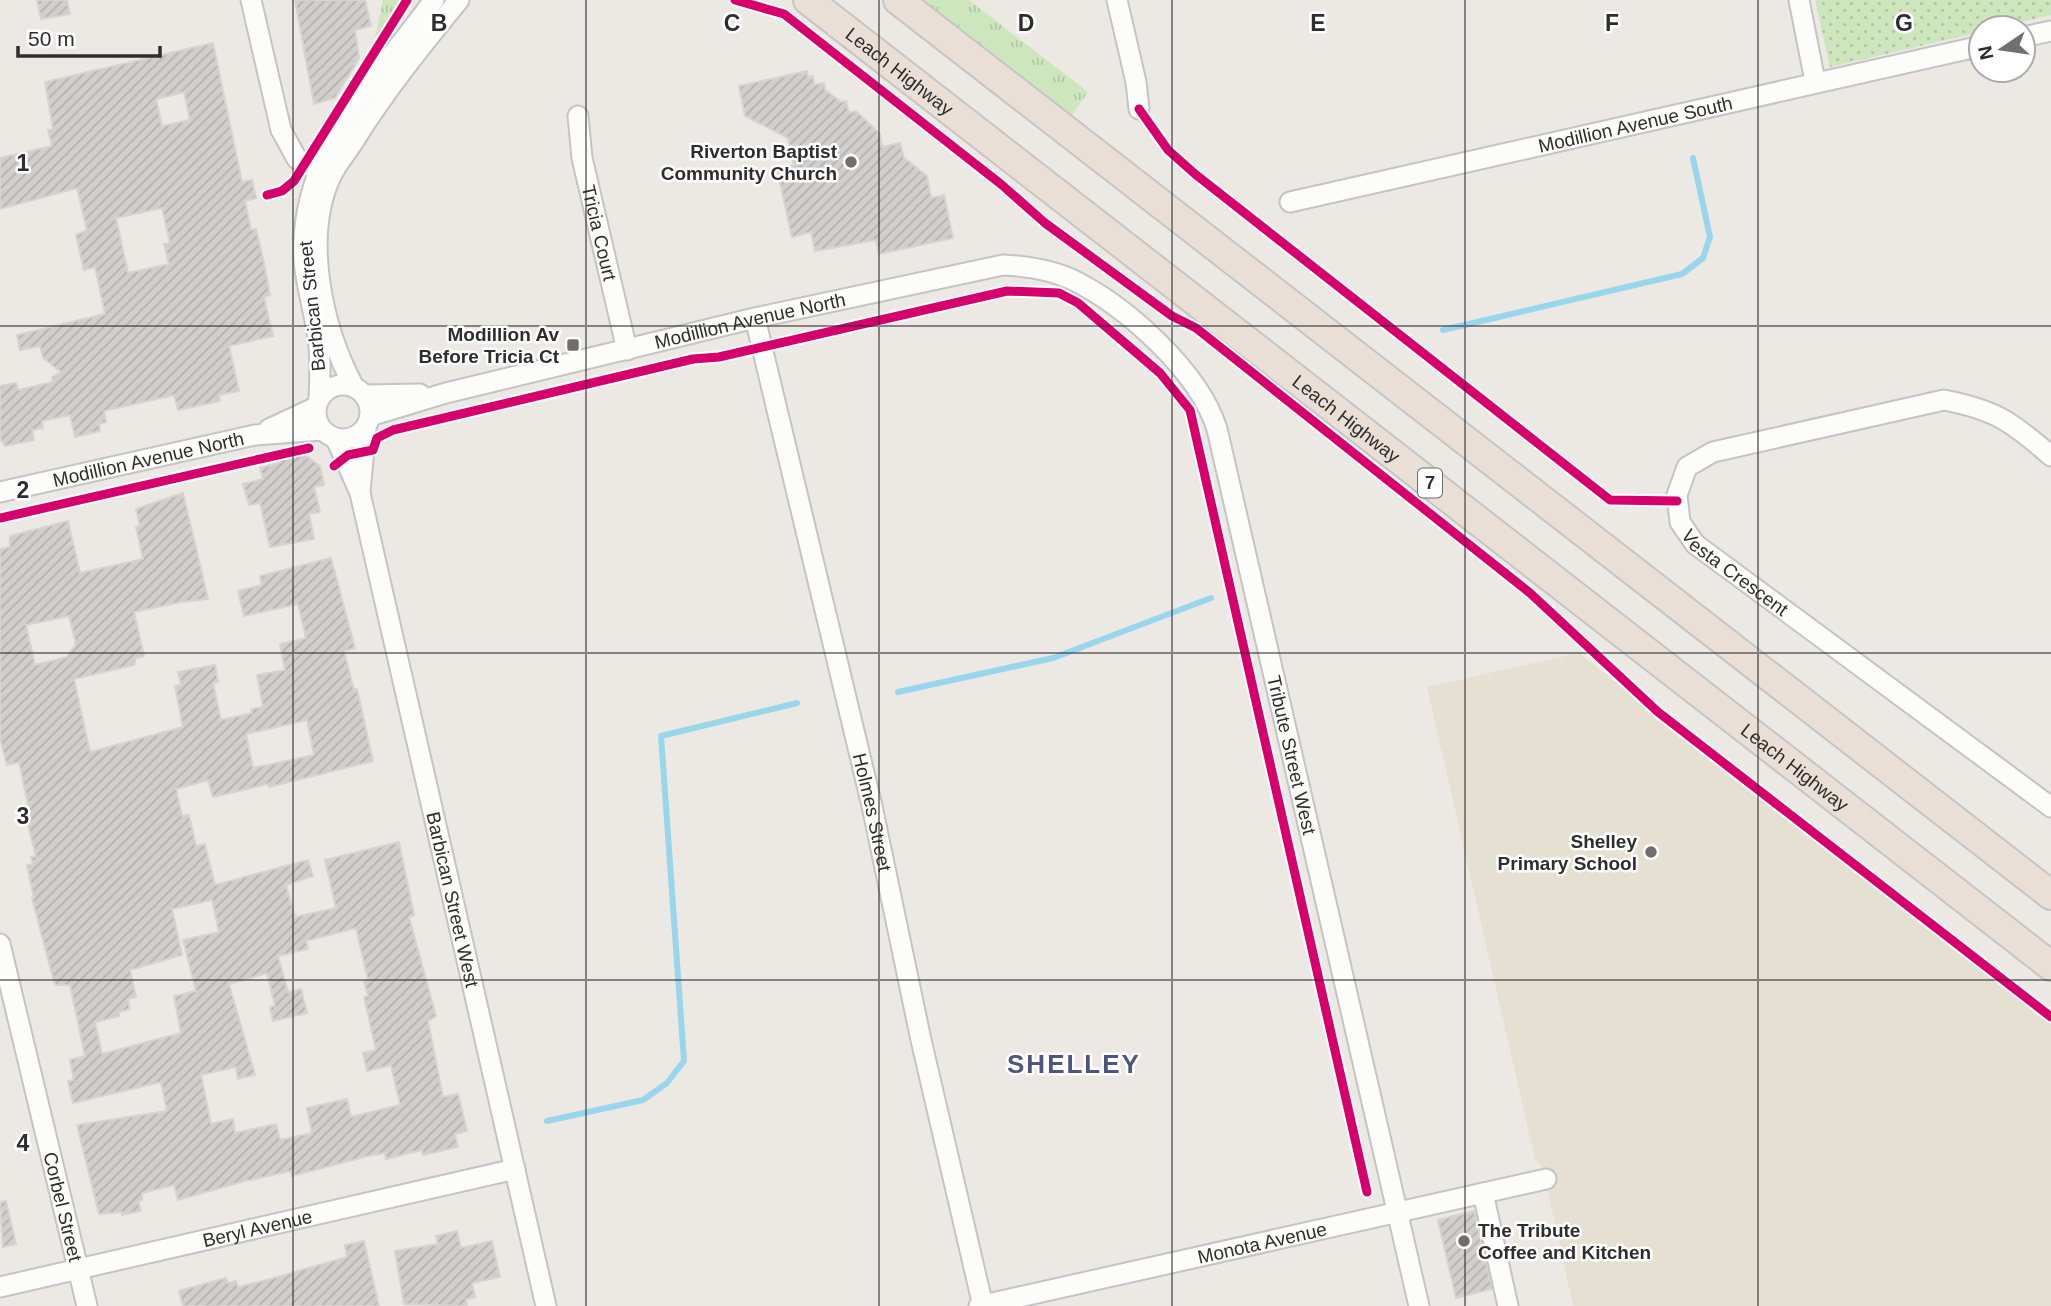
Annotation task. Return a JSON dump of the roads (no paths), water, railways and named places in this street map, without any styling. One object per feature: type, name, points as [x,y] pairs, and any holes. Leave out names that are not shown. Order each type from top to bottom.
[{"type":"highway","name":"Leach Highway","points":[[808,0],[2051,966]]},
{"type":"highway","points":[[898,0],[2051,895]]},
{"type":"street","points":[[251,0],[281,130],[297,159],[324,174]]},
{"type":"street","name":"Barbican Street","points":[[318,402],[321,359],[304,261],[304,227],[334,139],[379,69],[433,0]]},
{"type":"street","name":"Barbican Street","points":[[359,391],[335,351],[320,280],[318,240],[324,174],[459,0]]},
{"type":"street","points":[[1117,0],[1136,82],[1139,109]]},
{"type":"street","points":[[1799,0],[1815,81]]},
{"type":"street","name":"Modillion Avenue South","points":[[1290,202],[1815,81],[1967,49]]},
{"type":"street","name":"Tricia Court","points":[[578,116],[582,158],[627,350]]},
{"type":"street","name":"Modillion Avenue North","points":[[368,422],[446,393],[755,318],[1003,265],[1026,266],[1056,274]]},
{"type":"street","name":"Tribute Street West","points":[[1056,274],[1085,287],[1132,321],[1183,367],[1213,414],[1419,1306]]},
{"type":"street","name":"Holmes Street","points":[[755,318],[872,806],[981,1306]]},
{"type":"street","points":[[318,402],[338,385],[359,391]]},
{"type":"street","name":"Modillion Avenue North","points":[[359,391],[446,393]]},
{"type":"street","name":"Barbican Street West","points":[[359,391],[368,422],[360,493]]},
{"type":"street","name":"Vesta Crescent","points":[[2051,456],[2009,420],[1978,406],[1944,400],[1713,452],[1687,467],[1677,495],[1680,523],[1695,544],[2051,807]]},
{"type":"street","name":"Modillion Avenue North","points":[[255,435],[318,402]]},
{"type":"street","name":"Barbican Street West","points":[[318,402],[329,434],[360,493],[546,1306]]},
{"type":"street","points":[[329,434],[353,438],[368,422]]},
{"type":"street","name":"Modillion Avenue North","points":[[0,492],[255,435],[329,434]]},
{"type":"street","name":"Corbel Street","points":[[0,944],[87,1306]]},
{"type":"street","name":"Beryl Avenue","points":[[0,1287],[515,1169]]},
{"type":"street","name":"Monota Avenue","points":[[981,1306],[1546,1179]]},
{"type":"street","points":[[1483,1193],[1508,1306]]},
{"type":"waterway","points":[[1443,330],[1682,274],[1703,258],[1710,237],[1693,158]]},
{"type":"waterway","points":[[898,692],[1053,658],[1211,598]]},
{"type":"waterway","points":[[547,1121],[643,1100],[667,1083],[684,1061],[661,736],[797,703]]},
{"type":"place","name":"Riverton Baptist Community Church","points":[[851,162]]},
{"type":"place","name":"Modillion Av Before Tricia Ct","points":[[573,345]]},
{"type":"place","name":"Shelley Primary School","points":[[1651,852]]},
{"type":"place","name":"The Tribute Coffee and Kitchen","points":[[1464,1241]]},
{"type":"district","name":"SHELLEY","points":[[1074,1064]]}]
